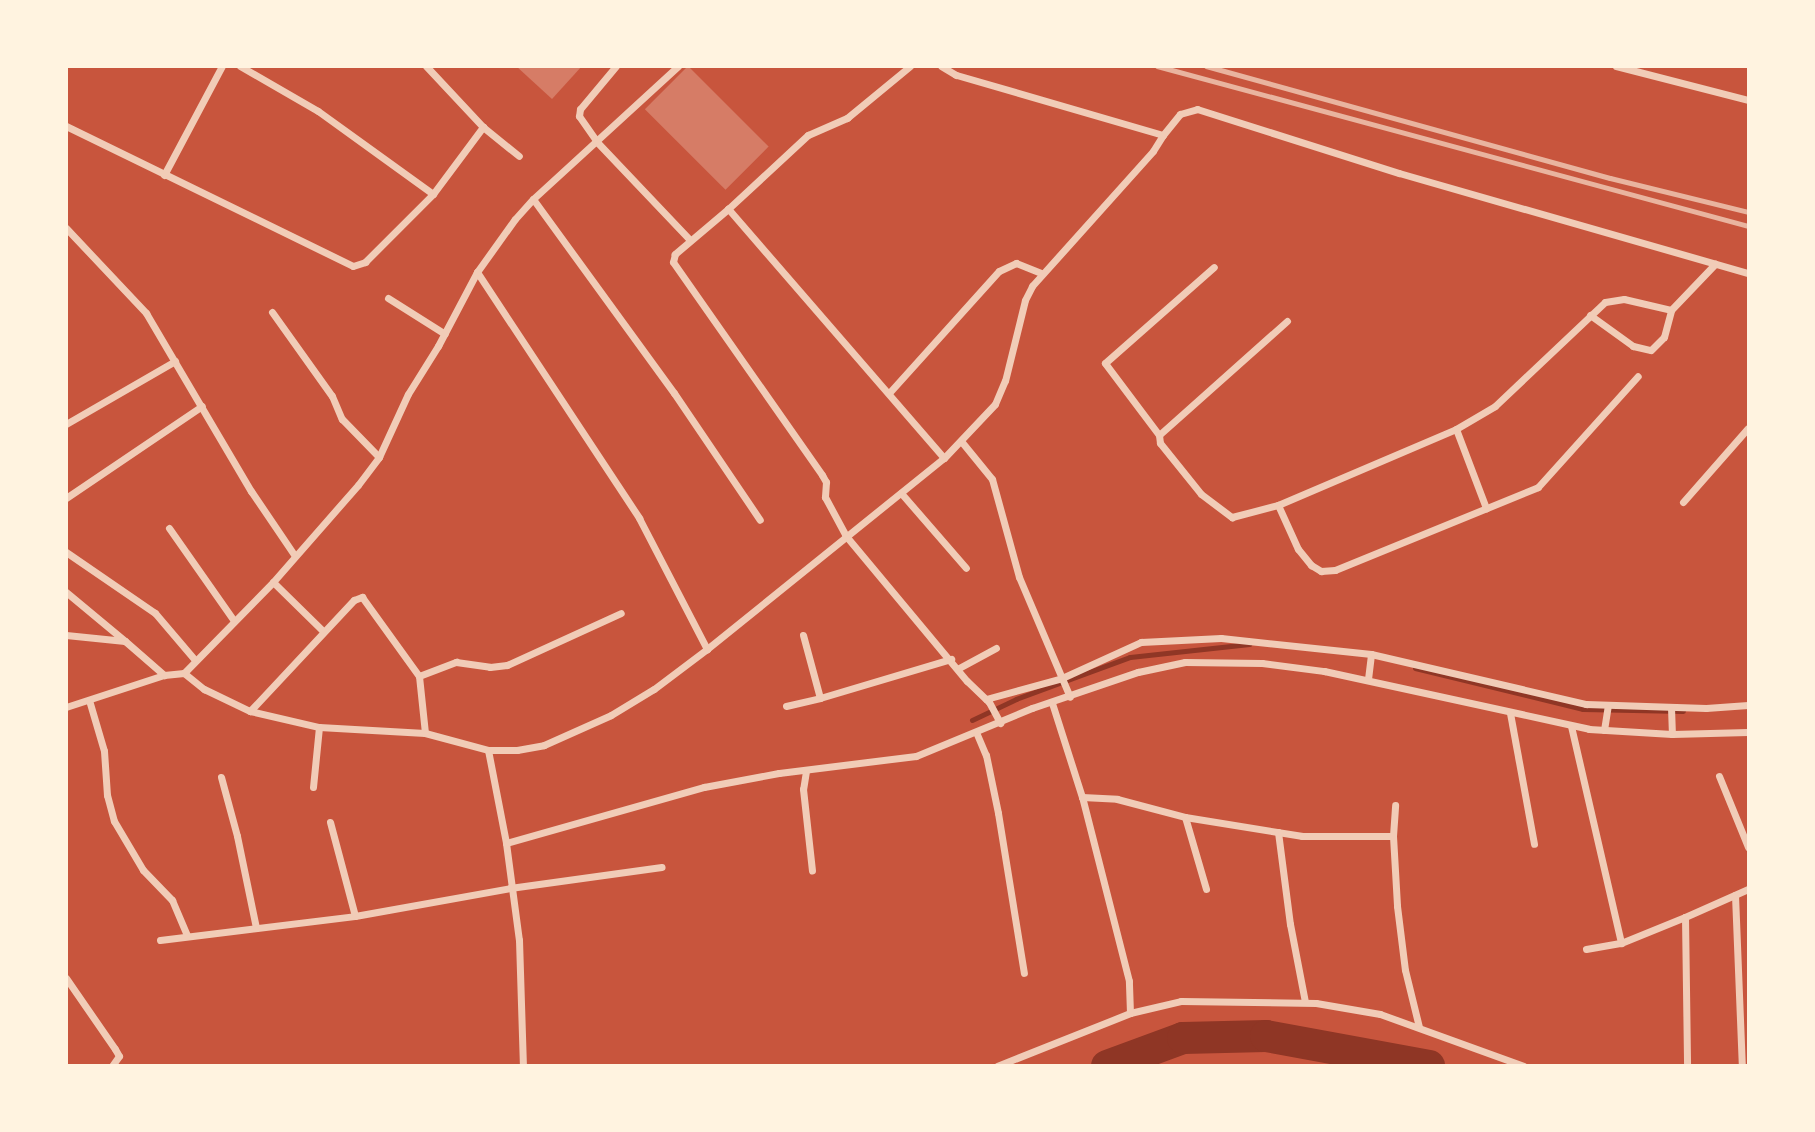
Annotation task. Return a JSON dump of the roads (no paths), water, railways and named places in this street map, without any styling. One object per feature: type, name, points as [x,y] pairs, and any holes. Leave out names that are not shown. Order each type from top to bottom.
[{"type":"street","points":[[164,175],[222,66]]},
{"type":"street","points":[[240,66],[318,111],[433,194]]},
{"type":"street","points":[[426,66],[483,127],[519,156]]},
{"type":"street","points":[[616,66],[580,109],[579,116],[597,142],[690,240]]},
{"type":"street","points":[[66,707],[164,675],[184,673],[273,582],[379,457],[408,394],[445,334],[477,272],[533,199],[678,66]]},
{"type":"street","points":[[910,66],[847,118],[808,135],[675,254],[673,262],[822,475],[826,482],[825,497],[846,536],[988,701],[1000,723]]},
{"type":"street","points":[[940,66],[956,75],[1163,135]]},
{"type":"street","points":[[1616,66],[1748,100]]},
{"type":"street","points":[[184,673],[204,689],[250,711],[319,727],[425,733],[488,750],[531,749],[611,715],[654,689],[707,649],[944,458],[961,441],[995,404],[1005,381],[1026,300],[1041,273],[1153,151],[1180,114],[1197,109],[1399,173],[1748,273]]},
{"type":"street","points":[[66,126],[353,266],[365,262],[433,194],[483,127]]},
{"type":"street","points":[[533,199],[674,393],[760,520]]},
{"type":"street","points":[[728,209],[944,458]]},
{"type":"street","points":[[66,228],[137,302],[295,556]]},
{"type":"street","points":[[889,393],[999,271],[1016,263],[1041,273]]},
{"type":"street","points":[[1590,314],[1633,346],[1651,349],[1664,337],[1671,310],[1715,264]]},
{"type":"street","points":[[1214,267],[1105,363],[1159,435],[1160,443],[1201,494],[1232,517],[1278,505],[1456,429],[1495,406],[1590,314],[1614,299],[1671,310]]},
{"type":"street","points":[[477,272],[639,518],[707,649]]},
{"type":"street","points":[[388,298],[445,334]]},
{"type":"street","points":[[272,312],[332,396],[342,419],[379,457]]},
{"type":"street","points":[[1159,435],[1287,321]]},
{"type":"street","points":[[66,424],[175,361]]},
{"type":"street","points":[[1278,505],[1298,549],[1311,565],[1321,571],[1335,570],[1538,487],[1638,376]]},
{"type":"street","points":[[66,498],[202,406]]},
{"type":"street","points":[[1683,502],[1748,428]]},
{"type":"street","points":[[1456,429],[1486,508]]},
{"type":"street","points":[[961,441],[995,486],[1019,577],[1068,695]]},
{"type":"street","points":[[901,493],[966,568]]},
{"type":"street","points":[[169,528],[234,621]]},
{"type":"street","points":[[66,552],[155,613],[195,660]]},
{"type":"street","points":[[273,582],[324,632]]},
{"type":"street","points":[[66,592],[164,675]]},
{"type":"street","points":[[250,711],[354,600],[365,598],[419,676],[425,733]]},
{"type":"street","points":[[419,676],[456,662],[490,667],[507,665],[621,613]]},
{"type":"street","points":[[66,635],[125,641]]},
{"type":"street","points":[[803,635],[820,698]]},
{"type":"street","points":[[988,701],[1062,680],[1141,642],[1221,638],[1371,655],[1608,707],[1671,709],[1748,705]]},
{"type":"street","points":[[959,668],[996,648]]},
{"type":"street","points":[[1368,676],[1371,655]]},
{"type":"street","points":[[786,706],[951,659]]},
{"type":"street","points":[[506,841],[704,787],[779,773],[916,756],[1068,695],[1138,672],[1185,663],[1262,663],[1368,676],[1571,726],[1748,732]]},
{"type":"street","points":[[89,701],[104,751],[107,795],[114,821],[143,870],[172,900],[187,936]]},
{"type":"street","points":[[1052,703],[1082,797],[1129,981],[1130,1013]]},
{"type":"street","points":[[1606,727],[1608,707]]},
{"type":"street","points":[[1671,709],[1672,731]]},
{"type":"street","points":[[1510,713],[1534,845]]},
{"type":"street","points":[[1571,726],[1621,943]]},
{"type":"street","points":[[313,787],[319,727]]},
{"type":"street","points":[[976,732],[986,755],[999,813],[1024,973]]},
{"type":"street","points":[[488,750],[506,841],[510,888],[519,940],[523,1066]]},
{"type":"street","points":[[806,771],[803,789],[812,871]]},
{"type":"street","points":[[1718,776],[1748,847]]},
{"type":"street","points":[[220,777],[237,836],[256,928]]},
{"type":"street","points":[[1082,797],[1117,799],[1185,817],[1302,836],[1393,836]]},
{"type":"street","points":[[1395,805],[1393,836],[1397,906],[1405,970],[1419,1027]]},
{"type":"street","points":[[1185,817],[1206,889]]},
{"type":"street","points":[[330,822],[355,916]]},
{"type":"street","points":[[1278,832],[1290,924],[1305,1002]]},
{"type":"street","points":[[160,940],[355,916],[510,888],[662,867]]},
{"type":"street","points":[[1586,949],[1621,943],[1748,889]]},
{"type":"street","points":[[1735,895],[1742,1066]]},
{"type":"street","points":[[1685,918],[1687,1066]]},
{"type":"street","points":[[66,978],[116,1049],[119,1056],[112,1066]]},
{"type":"street","points":[[997,1066],[1130,1013],[1181,1001],[1305,1002],[1361,1009],[1419,1027],[1524,1066]]},
{"type":"waterway","points":[[972,720],[1016,699],[1130,657],[1249,644]]},
{"type":"waterway","points":[[1415,668],[1583,709],[1683,711]]},
{"type":"waterway","points":[[1107,1066],[1183,1038],[1266,1036],[1429,1066]]},
{"type":"railway","points":[[1157,66],[1748,226]]},
{"type":"railway","points":[[1206,66],[1610,178],[1748,212]]}]
